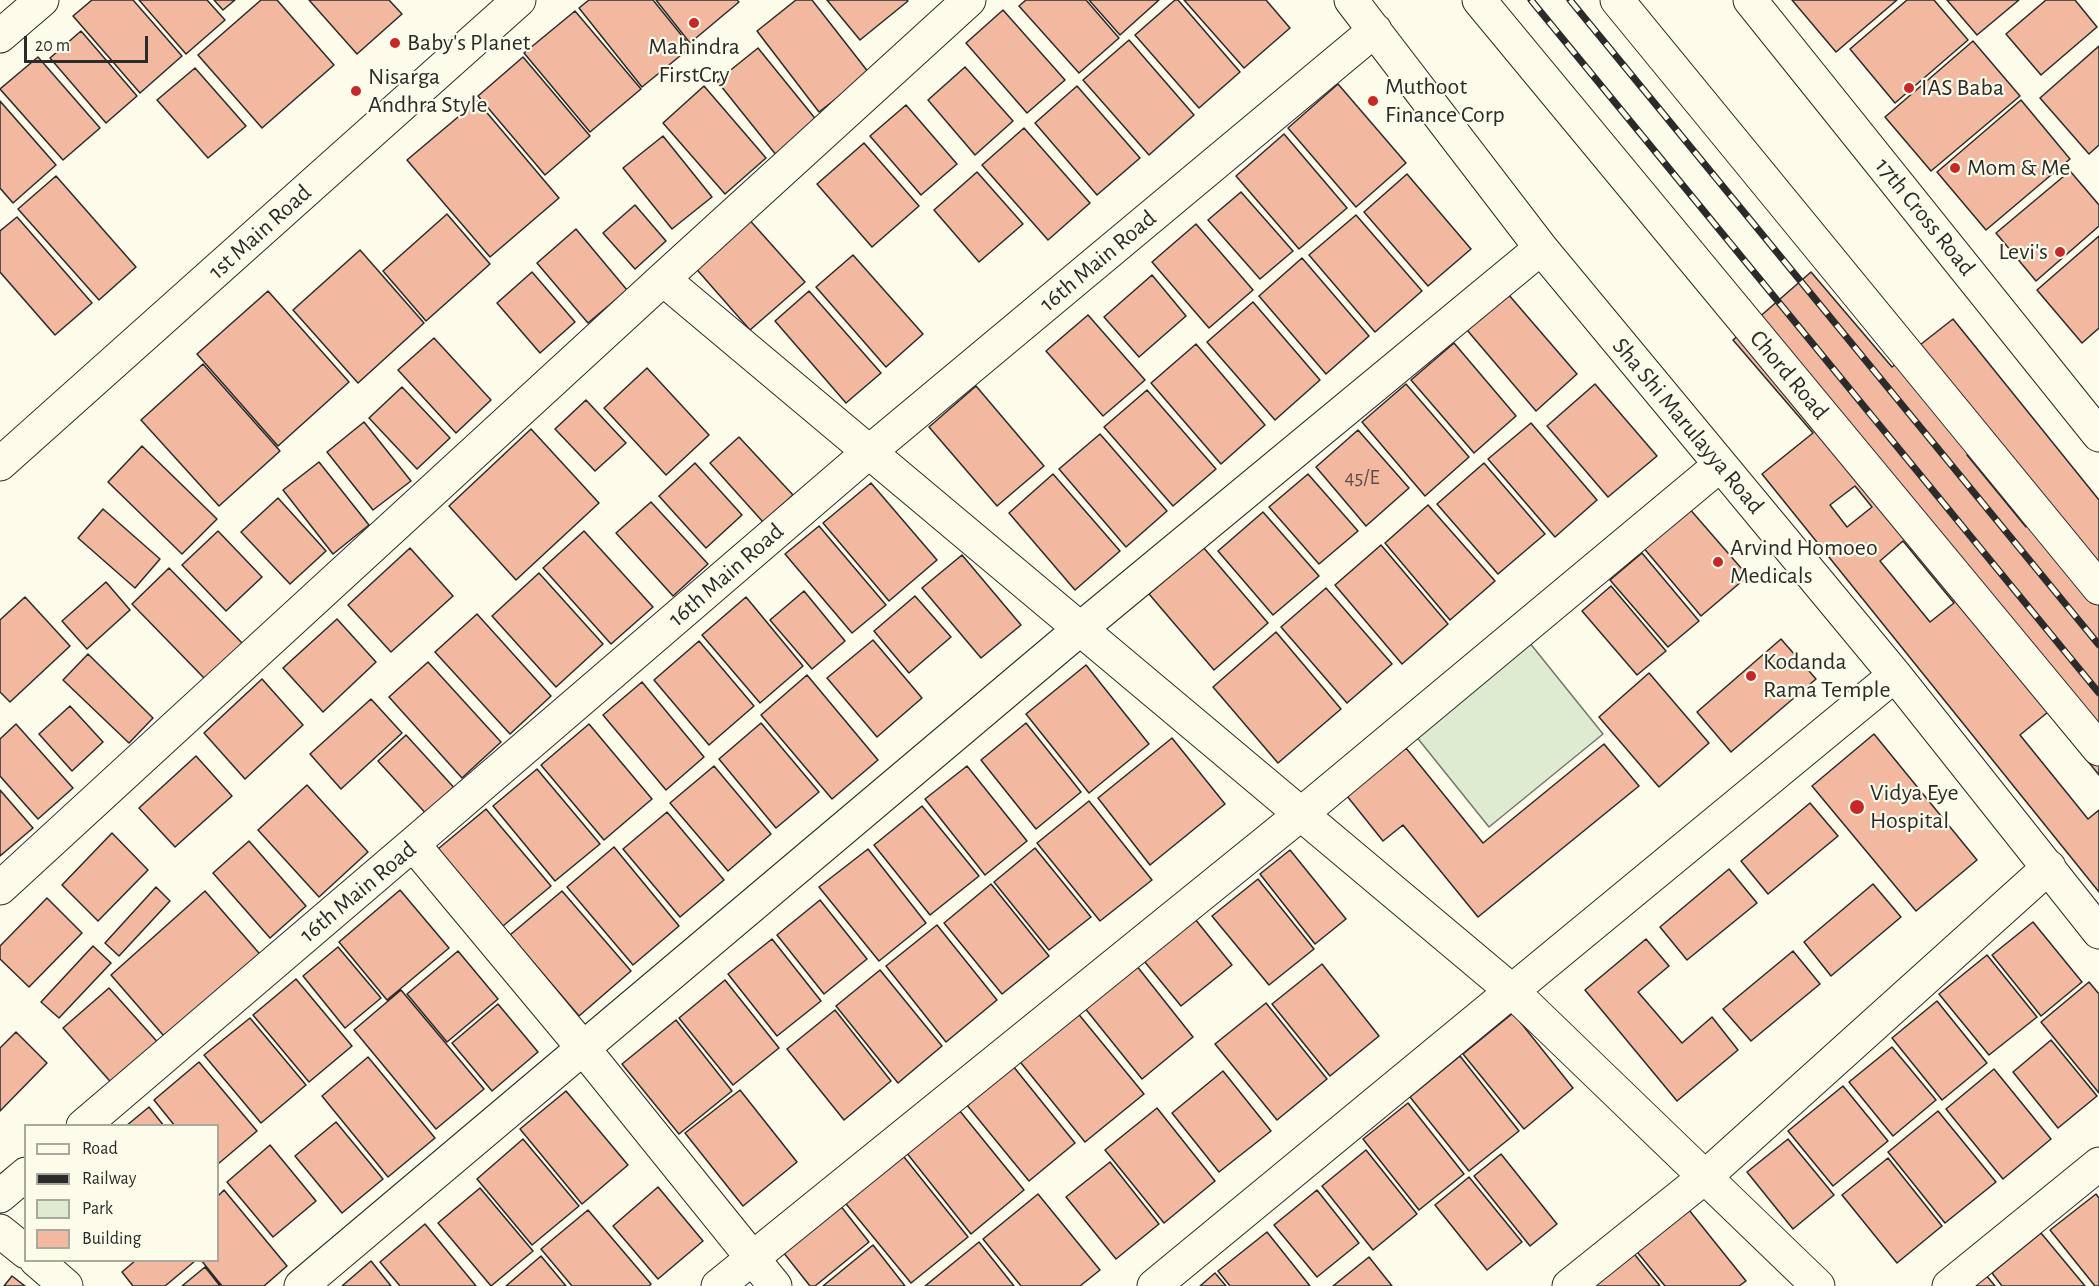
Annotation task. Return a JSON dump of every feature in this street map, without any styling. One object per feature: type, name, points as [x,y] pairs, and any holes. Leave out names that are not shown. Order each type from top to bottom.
[{"type":"street","points":[[0,36],[42,0]]},
{"type":"street","name":"1st Main Road","points":[[0,464],[519,0]]},
{"type":"street","points":[[0,888],[969,0]]},
{"type":"street","name":"Sha Shi Marulayya Road","points":[[1351,0],[1541,248],[1894,675],[2099,932]]},
{"type":"street","name":"Chord Road","points":[[1479,0],[2099,749]]},
{"type":"street","points":[[1617,0],[2099,588]]},
{"type":"street","name":"17th Cross Road","points":[[1750,0],[2099,435]]},
{"type":"street","name":"16th Main Road","points":[[84,1124],[414,844],[869,452],[1375,30]]},
{"type":"street","points":[[302,1286],[1080,629],[1541,248]]},
{"type":"street","points":[[663,279],[1512,991],[1818,1286]]},
{"type":"street","points":[[718,1286],[1300,814],[1720,465]]},
{"type":"street","points":[[1154,1286],[1894,675]]},
{"type":"street","points":[[414,844],[775,1286]]},
{"type":"street","points":[[1569,1286],[1705,1177],[2049,867]]},
{"type":"street","points":[[1949,1286],[2099,1164]]},
{"type":"street","points":[[0,1196],[24,1176]]},
{"type":"street","points":[[0,1231],[24,1250]]},
{"type":"street","points":[[38,1262],[66,1286]]},
{"type":"green space","points":[[1529,642],[1603,734],[1489,827],[1415,735]]},
{"type":"building","points":[[92,0],[133,0],[182,56],[140,93],[73,16]]},
{"type":"building","points":[[139,0],[207,0],[225,20],[186,54]]},
{"type":"building","points":[[214,0],[235,0],[223,10]]},
{"type":"building","points":[[261,0],[277,0],[334,65],[262,128],[198,55]]},
{"type":"building","points":[[309,0],[389,0],[402,14],[357,54]]},
{"type":"building","points":[[589,0],[653,0],[691,47],[642,87],[579,8]]},
{"type":"building","name":"Mahindra FirstCry","points":[[656,0],[737,0],[739,2],[690,43]]},
{"type":"building","points":[[796,0],[812,0],[869,73],[819,112],[757,31]]},
{"type":"building","points":[[827,0],[907,0],[908,1],[860,40]]},
{"type":"building","points":[[1026,0],[1086,0],[1119,38],[1079,73],[1019,6]]},
{"type":"building","points":[[1089,0],[1159,0],[1120,35]]},
{"type":"building","points":[[1175,0],[1178,0],[1240,72],[1199,108],[1135,35]]},
{"type":"building","points":[[1184,0],[1266,0],[1290,28],[1244,68]]},
{"type":"building","points":[[1792,0],[1897,0],[1836,52]]},
{"type":"building","points":[[1907,0],[1934,0],[1968,40],[1895,103],[1850,49]]},
{"type":"building","points":[[1947,0],[2019,0],[1977,35]]},
{"type":"building","points":[[2046,0],[2075,0],[2097,27],[2041,75],[2006,34]]},
{"type":"building","points":[[1003,10],[1065,80],[1027,113],[966,43]]},
{"type":"building","points":[[575,11],[641,89],[590,132],[524,53]]},
{"type":"building","points":[[81,31],[137,96],[106,123],[50,58]]},
{"type":"building","points":[[1129,40],[1194,115],[1149,155],[1083,80]]},
{"type":"building","points":[[1973,41],[2020,96],[1931,171],[1885,117]]},
{"type":"building","points":[[2099,46],[2099,145],[2089,154],[2040,98]]},
{"type":"building","points":[[758,48],[818,122],[777,156],[717,81]]},
{"type":"building","points":[[38,57],[100,128],[63,160],[0,89]]},
{"type":"building","points":[[523,57],[590,136],[545,175],[478,96]]},
{"type":"building","points":[[965,67],[1013,121],[975,155],[928,100]]},
{"type":"building","points":[[195,68],[246,126],[208,158],[157,100]]},
{"type":"building","points":[[1338,84],[1406,163],[1356,207],[1288,128]]},
{"type":"building","points":[[704,86],[766,158],[725,194],[663,123]]},
{"type":"building","points":[[1077,86],[1140,158],[1097,195],[1035,123]]},
{"type":"building","points":[[2021,100],[2070,159],[1986,230],[1937,172]]},
{"type":"building","points":[[0,101],[56,165],[13,203],[0,188]]},
{"type":"building","points":[[477,101],[559,198],[490,257],[407,160]]},
{"type":"building","points":[[906,105],[957,164],[921,195],[870,136]]},
{"type":"building","points":[[1024,128],[1090,203],[1048,240],[982,165]]},
{"type":"building","points":[[1284,134],[1347,208],[1299,249],[1236,176]]},
{"type":"building","points":[[663,136],[712,197],[672,229],[623,168]]},
{"type":"building","points":[[864,143],[919,206],[872,247],[817,184]]},
{"type":"building","points":[[2070,171],[2099,205],[2099,226],[2036,281],[1996,233]]},
{"type":"building","points":[[977,172],[1023,224],[979,262],[934,210]]},
{"type":"building","points":[[1407,174],[1471,249],[1428,286],[1364,212]]},
{"type":"building","points":[[56,176],[136,267],[99,300],[18,209]]},
{"type":"building","points":[[1241,192],[1293,251],[1260,279],[1208,220]]},
{"type":"building","points":[[635,205],[666,241],[635,269],[603,233]]},
{"type":"building","points":[[447,214],[490,264],[426,321],[383,271]]},
{"type":"building","points":[[1356,215],[1422,291],[1375,332],[1309,255]]},
{"type":"building","points":[[746,216],[805,282],[750,330],[692,264]]},
{"type":"building","points":[[17,217],[92,303],[55,335],[0,272],[0,231]]},
{"type":"building","points":[[1196,224],[1253,290],[1209,328],[1152,262]]},
{"type":"building","points":[[576,229],[627,290],[588,323],[537,263]]},
{"type":"building","points":[[2099,236],[2099,328],[2082,343],[2037,290]]},
{"type":"building","points":[[360,250],[424,323],[358,383],[293,310]]},
{"type":"building","points":[[853,255],[923,334],[886,367],[816,287]]},
{"type":"building","points":[[1302,258],[1369,336],[1326,374],[1259,296]]},
{"type":"building","points":[[532,272],[575,322],[540,353],[497,303]]},
{"type":"building","points":[[1811,272],[1892,367],[1953,319],[2099,500],[2099,775],[2048,712],[2020,735],[2088,819],[2099,810],[2099,892],[1762,474],[1813,433],[1733,340]],"holes":[[[1993,434],[2052,506],[2026,527],[1967,455]],[[1855,486],[1872,507],[1847,527],[1830,505]],[[1903,541],[1954,603],[1930,622],[1880,561]]]},
{"type":"building","points":[[1152,275],[1186,316],[1139,357],[1104,317]]},
{"type":"building","points":[[268,291],[349,382],[278,446],[197,354]]},
{"type":"building","points":[[809,291],[881,373],[846,403],[775,321]]},
{"type":"building","points":[[1508,294],[1577,374],[1536,411],[1467,330]]},
{"type":"building","points":[[1253,302],[1320,380],[1275,420],[1207,342]]},
{"type":"building","points":[[1088,315],[1145,380],[1103,416],[1046,351]]},
{"type":"building","points":[[434,338],[491,400],[456,433],[398,370]]},
{"type":"building","points":[[1454,343],[1516,416],[1474,453],[1411,380]]},
{"type":"building","points":[[1196,344],[1265,425],[1221,464],[1151,383]]},
{"type":"building","points":[[203,364],[280,451],[219,506],[141,420]]},
{"type":"building","points":[[647,368],[709,435],[666,475],[604,408]]},
{"type":"building","points":[[1406,384],[1469,457],[1425,496],[1362,422]]},
{"type":"building","points":[[1595,384],[1657,456],[1608,497],[1547,426]]},
{"type":"building","points":[[976,386],[1044,466],[997,506],[929,427]]},
{"type":"building","points":[[402,387],[450,438],[417,469],[369,418]]},
{"type":"building","points":[[1147,390],[1216,469],[1173,506],[1104,427]]},
{"type":"building","points":[[586,400],[626,443],[595,471],[555,429]]},
{"type":"building","points":[[364,422],[411,481],[373,510],[327,452]]},
{"type":"building","points":[[1531,423],[1597,500],[1555,537],[1488,459]]},
{"type":"building","points":[[531,429],[599,503],[516,580],[449,506]]},
{"type":"building","points":[[1358,430],[1409,488],[1366,526],[1316,467]]},
{"type":"building","points":[[1100,434],[1167,511],[1126,547],[1059,469]]},
{"type":"building","points":[[739,437],[793,495],[763,522],[710,463]]},
{"type":"building","points":[[142,446],[217,519],[182,554],[108,482]]},
{"type":"building","points":[[319,462],[369,525],[333,554],[283,490]]},
{"type":"building","points":[[695,463],[742,515],[706,548],[659,496]]},
{"type":"building","points":[[1484,463],[1545,534],[1498,574],[1437,504]]},
{"type":"building","points":[[1053,474],[1120,551],[1075,590],[1009,513]]},
{"type":"building","points":[[1308,474],[1358,531],[1319,564],[1269,507]]},
{"type":"building","points":[[871,483],[937,560],[889,601],[823,523]]},
{"type":"building","points":[[278,498],[326,551],[290,584],[241,532]]},
{"type":"building","points":[[651,502],[708,564],[673,596],[616,533]]},
{"type":"building","points":[[1428,505],[1495,581],[1450,620],[1385,543]]},
{"type":"building","points":[[1688,507],[1748,576],[1701,616],[1642,546]]},
{"type":"building","points":[[103,509],[160,559],[135,588],[78,538]]},
{"type":"building","points":[[1263,512],[1319,576],[1273,615],[1218,551]]},
{"type":"building","points":[[819,526],[886,605],[852,633],[785,554]]},
{"type":"building","points":[[218,531],[262,577],[226,611],[182,565]]},
{"type":"building","points":[[584,531],[653,607],[611,644],[543,568]]},
{"type":"building","points":[[1381,545],[1448,624],[1402,664],[1335,585]]},
{"type":"building","points":[[1203,547],[1268,623],[1214,670],[1149,594]]},
{"type":"building","points":[[410,548],[453,596],[391,652],[348,605]]},
{"type":"building","points":[[1642,553],[1699,621],[1668,647],[1610,580]]},
{"type":"building","points":[[962,555],[1021,625],[981,658],[922,588]]},
{"type":"building","points":[[169,568],[243,644],[206,680],[132,604]]},
{"type":"building","points":[[539,573],[603,644],[556,687],[492,616]]},
{"type":"building","points":[[106,582],[130,610],[87,649],[62,621]]},
{"type":"building","points":[[1611,586],[1666,651],[1637,675],[1582,611]]},
{"type":"building","points":[[1326,588],[1392,664],[1347,703],[1281,627]]},
{"type":"building","points":[[804,591],[845,641],[812,669],[770,620]]},
{"type":"building","points":[[915,596],[951,637],[909,673],[874,631]]},
{"type":"building","points":[[25,597],[70,646],[10,702],[0,692],[0,620]]},
{"type":"building","points":[[746,597],[803,666],[760,703],[702,635]]},
{"type":"building","points":[[477,614],[551,696],[510,734],[435,652]]},
{"type":"building","points":[[337,619],[376,662],[323,712],[283,668]]},
{"type":"building","points":[[1276,632],[1341,709],[1278,763],[1213,687]]},
{"type":"building","points":[[1781,639],[1816,679],[1731,752],[1697,712]]},
{"type":"building","points":[[873,640],[922,698],[877,737],[827,678]]},
{"type":"building","points":[[699,641],[754,706],[709,745],[654,680]]},
{"type":"building","points":[[88,654],[153,718],[129,743],[63,680]]},
{"type":"building","points":[[428,662],[501,742],[462,778],[389,697]]},
{"type":"building","points":[[1086,665],[1149,744],[1089,793],[1026,714]]},
{"type":"building","points":[[1649,673],[1709,743],[1659,787],[1599,717]]},
{"type":"building","points":[[807,675],[878,760],[832,799],[761,715]]},
{"type":"building","points":[[262,679],[303,725],[245,779],[204,733]]},
{"type":"building","points":[[642,682],[704,757],[666,790],[603,715]]},
{"type":"building","points":[[371,699],[402,733],[341,789],[310,754]]},
{"type":"building","points":[[70,706],[103,742],[72,771],[39,734]]},
{"type":"building","points":[[761,723],[819,792],[776,828],[719,759]]},
{"type":"building","points":[[1026,723],[1081,792],[1036,829],[981,760]]},
{"type":"building","points":[[16,724],[73,788],[38,819],[0,776],[0,739]]},
{"type":"building","points":[[589,724],[652,799],[604,840],[541,765]]},
{"type":"building","points":[[1874,734],[1977,860],[1916,911],[1812,786]]},
{"type":"building","points":[[406,735],[458,792],[430,818],[378,761]]},
{"type":"building","points":[[1172,738],[1225,804],[1150,865],[1098,798]]},
{"type":"building","points":[[1604,744],[1639,786],[1478,917],[1403,825],[1383,841],[1347,796],[1406,748],[1483,843]]},
{"type":"building","points":[[196,756],[232,796],[175,847],[139,808]]},
{"type":"building","points":[[714,766],[771,834],[728,871],[670,803]]},
{"type":"building","points":[[967,766],[1027,841],[985,875],[925,799]]},
{"type":"building","points":[[537,769],[600,844],[555,881],[493,806]]},
{"type":"building","points":[[307,785],[368,852],[319,897],[258,830]]},
{"type":"building","points":[[0,790],[33,828],[0,856]]},
{"type":"building","points":[[1089,801],[1152,880],[1100,921],[1037,843]]},
{"type":"building","points":[[1810,803],[1838,836],[1768,894],[1741,861]]},
{"type":"building","points":[[922,806],[979,876],[930,915],[874,845]]},
{"type":"building","points":[[486,809],[551,886],[503,926],[438,849]]},
{"type":"building","points":[[667,812],[724,880],[680,917],[623,849]]},
{"type":"building","points":[[112,833],[148,870],[98,921],[62,885]]},
{"type":"building","points":[[249,841],[306,906],[270,938],[213,873]]},
{"type":"building","points":[[614,847],[679,926],[633,965],[567,887]]},
{"type":"building","points":[[1035,848],[1091,917],[1049,950],[994,882]]},
{"type":"building","points":[[868,849],[926,923],[879,961],[819,887]]},
{"type":"building","points":[[1290,850],[1346,919],[1315,944],[1260,874]]},
{"type":"building","points":[[1729,869],[1757,903],[1687,960],[1660,927]]},
{"type":"building","points":[[1258,879],[1314,949],[1269,985],[1212,916]]},
{"type":"building","points":[[991,884],[1049,956],[1002,994],[944,923]]},
{"type":"building","points":[[1873,884],[1901,917],[1831,976],[1804,942]]},
{"type":"building","points":[[156,887],[170,901],[119,956],[105,943]]},
{"type":"building","points":[[400,890],[449,948],[387,1000],[339,942]]},
{"type":"building","points":[[205,891],[265,960],[170,1043],[111,975]]},
{"type":"building","points":[[562,891],[631,971],[579,1016],[510,935]]},
{"type":"building","points":[[47,898],[82,933],[29,987],[0,959],[0,946]]},
{"type":"building","points":[[820,900],[867,959],[824,994],[777,935]]},
{"type":"building","points":[[1191,914],[1232,965],[1181,1006],[1140,956]]},
{"type":"building","points":[[2033,922],[2082,982],[2041,1016],[1992,955]]},
{"type":"building","points":[[937,925],[997,1000],[946,1042],[886,966]]},
{"type":"building","points":[[772,939],[821,1001],[777,1036],[728,974]]},
{"type":"building","points":[[1646,939],[1669,966],[1638,992],[1682,1043],[1712,1017],[1738,1050],[1677,1101],[1585,990]]},
{"type":"building","points":[[93,946],[111,963],[59,1018],[41,1002]]},
{"type":"building","points":[[338,947],[381,998],[345,1028],[303,976]]},
{"type":"building","points":[[458,951],[498,999],[447,1042],[407,994]]},
{"type":"building","points":[[1793,951],[1820,984],[1751,1041],[1723,1009]]},
{"type":"building","points":[[1987,955],[2037,1017],[1989,1055],[1939,994]]},
{"type":"building","points":[[1322,964],[1379,1036],[1330,1076],[1272,1004]]},
{"type":"building","points":[[1136,965],[1193,1037],[1142,1079],[1084,1007]]},
{"type":"building","points":[[880,970],[942,1046],[898,1083],[836,1006]]},
{"type":"building","points":[[296,979],[352,1046],[309,1082],[253,1015]]},
{"type":"building","points":[[725,980],[779,1048],[733,1085],[679,1018]]},
{"type":"building","points":[[2089,982],[2099,994],[2099,1093],[2041,1022]]},
{"type":"building","points":[[109,988],[162,1047],[116,1088],[63,1028]]},
{"type":"building","points":[[401,990],[484,1089],[436,1129],[354,1030]]},
{"type":"building","points":[[1937,1001],[1987,1063],[1942,1100],[1892,1038]]},
{"type":"building","points":[[1266,1003],[1327,1079],[1277,1120],[1215,1044]]},
{"type":"building","points":[[498,1004],[538,1052],[492,1091],[452,1043]]},
{"type":"building","points":[[835,1010],[891,1081],[844,1120],[787,1049]]},
{"type":"building","points":[[1076,1011],[1144,1094],[1085,1142],[1017,1058]]},
{"type":"building","points":[[1513,1013],[1573,1088],[1524,1129],[1463,1054]]},
{"type":"building","points":[[250,1018],[306,1085],[261,1123],[204,1055]]},
{"type":"building","points":[[676,1020],[732,1091],[679,1134],[622,1064]]},
{"type":"building","points":[[16,1032],[47,1063],[0,1111],[0,1048]]},
{"type":"building","points":[[2051,1040],[2097,1096],[2058,1128],[2013,1072]]},
{"type":"building","points":[[1892,1047],[1936,1100],[1893,1136],[1849,1082]]},
{"type":"building","points":[[1460,1056],[1519,1131],[1469,1171],[1410,1097]]},
{"type":"building","points":[[368,1057],[435,1138],[388,1177],[322,1096]]},
{"type":"building","points":[[199,1062],[257,1131],[219,1163],[219,1124],[173,1124],[154,1100]]},
{"type":"building","points":[[1013,1066],[1075,1143],[1029,1181],[966,1104]]},
{"type":"building","points":[[1994,1069],[2051,1139],[2003,1179],[1946,1109]]},
{"type":"building","points":[[1223,1071],[1271,1131],[1219,1172],[1172,1113]]},
{"type":"building","points":[[1843,1086],[1888,1141],[1833,1186],[1788,1131]]},
{"type":"building","points":[[740,1090],[797,1162],[743,1206],[685,1133]]},
{"type":"building","points":[[566,1091],[628,1165],[582,1204],[520,1129]]},
{"type":"building","points":[[1408,1103],[1464,1174],[1419,1210],[1363,1139]]},
{"type":"building","points":[[955,1105],[1024,1190],[971,1234],[902,1147]]},
{"type":"building","points":[[149,1107],[162,1124],[128,1124]]},
{"type":"building","points":[[1157,1108],[1215,1181],[1164,1223],[1105,1150]]},
{"type":"building","points":[[1938,1111],[1996,1182],[1945,1223],[1888,1152]]},
{"type":"building","points":[[336,1122],[383,1179],[342,1213],[295,1156]]},
{"type":"building","points":[[523,1139],[579,1206],[532,1245],[477,1179]]},
{"type":"building","points":[[1788,1139],[1834,1195],[1793,1229],[1747,1172]]},
{"type":"building","points":[[270,1145],[316,1201],[273,1237],[227,1182]]},
{"type":"building","points":[[1366,1150],[1417,1214],[1373,1250],[1322,1186]]},
{"type":"building","points":[[900,1152],[968,1237],[911,1283],[842,1199]]},
{"type":"building","points":[[1501,1154],[1557,1224],[1530,1246],[1474,1176]]},
{"type":"building","points":[[1888,1158],[1942,1226],[1897,1263],[1842,1195]]},
{"type":"building","points":[[1110,1162],[1159,1224],[1116,1259],[1066,1197]]},
{"type":"building","points":[[1469,1177],[1522,1242],[1487,1270],[1435,1205]]},
{"type":"building","points":[[658,1187],[703,1241],[658,1279],[613,1226]]},
{"type":"building","points":[[480,1188],[533,1251],[491,1286],[438,1223]]},
{"type":"building","points":[[224,1190],[287,1266],[264,1286],[222,1286],[203,1262],[219,1262],[219,1195]]},
{"type":"building","points":[[1317,1190],[1359,1243],[1317,1277],[1274,1225]]},
{"type":"building","points":[[1038,1194],[1100,1270],[1080,1286],[1021,1286],[983,1239]]},
{"type":"building","points":[[2096,1194],[2099,1198],[2099,1286],[2095,1286],[2050,1230]]},
{"type":"building","points":[[836,1200],[869,1242],[815,1286],[810,1286],[779,1247]]},
{"type":"building","points":[[1685,1205],[1746,1281],[1739,1286],[1665,1286],[1633,1247]]},
{"type":"building","points":[[588,1210],[651,1284],[649,1286],[572,1286],[541,1249]]},
{"type":"building","points":[[425,1224],[476,1286],[400,1286],[380,1262]]},
{"type":"building","points":[[1267,1232],[1310,1286],[1230,1286],[1218,1271]]},
{"type":"building","points":[[2041,1233],[2085,1286],[2002,1286],[1992,1273]]},
{"type":"building","points":[[979,1242],[1014,1286],[925,1286]]},
{"type":"building","points":[[873,1245],[905,1286],[823,1286]]},
{"type":"building","points":[[1631,1250],[1660,1286],[1587,1286]]},
{"type":"building","points":[[541,1256],[566,1286],[506,1286]]},
{"type":"building","points":[[1369,1257],[1392,1286],[1333,1286]]},
{"type":"building","points":[[371,1261],[391,1286],[342,1286]]},
{"type":"building","points":[[134,1262],[194,1262],[165,1286],[133,1286],[122,1272]]},
{"type":"building","points":[[205,1267],[220,1286],[182,1286]]},
{"type":"building","points":[[1215,1273],[1226,1286],[1200,1286]]},
{"type":"building","points":[[1986,1275],[1995,1286],[1973,1286]]},
{"type":"building","points":[[12,1276],[25,1286],[4,1286]]},
{"type":"railway","points":[[1531,0],[2099,693]]},
{"type":"railway","points":[[1570,0],[2099,645]]},
{"type":"place","name":"Mahindra FirstCry","points":[[694,23]]},
{"type":"place","name":"Baby's Planet","points":[[395,43]]},
{"type":"place","name":"IAS Baba","points":[[1909,88]]},
{"type":"place","name":"Nisarga Andhra Style","points":[[356,91]]},
{"type":"place","name":"Muthoot Finance Corp","points":[[1373,101]]},
{"type":"place","name":"Mom & Me","points":[[1955,168]]},
{"type":"place","name":"Levi's","points":[[2060,252]]},
{"type":"place","name":"Arvind Homoeo Medicals","points":[[1718,562]]},
{"type":"place","name":"Kodanda Rama Temple","points":[[1751,676]]},
{"type":"place","name":"Vidya Eye Hospital","points":[[1857,807]]}]
